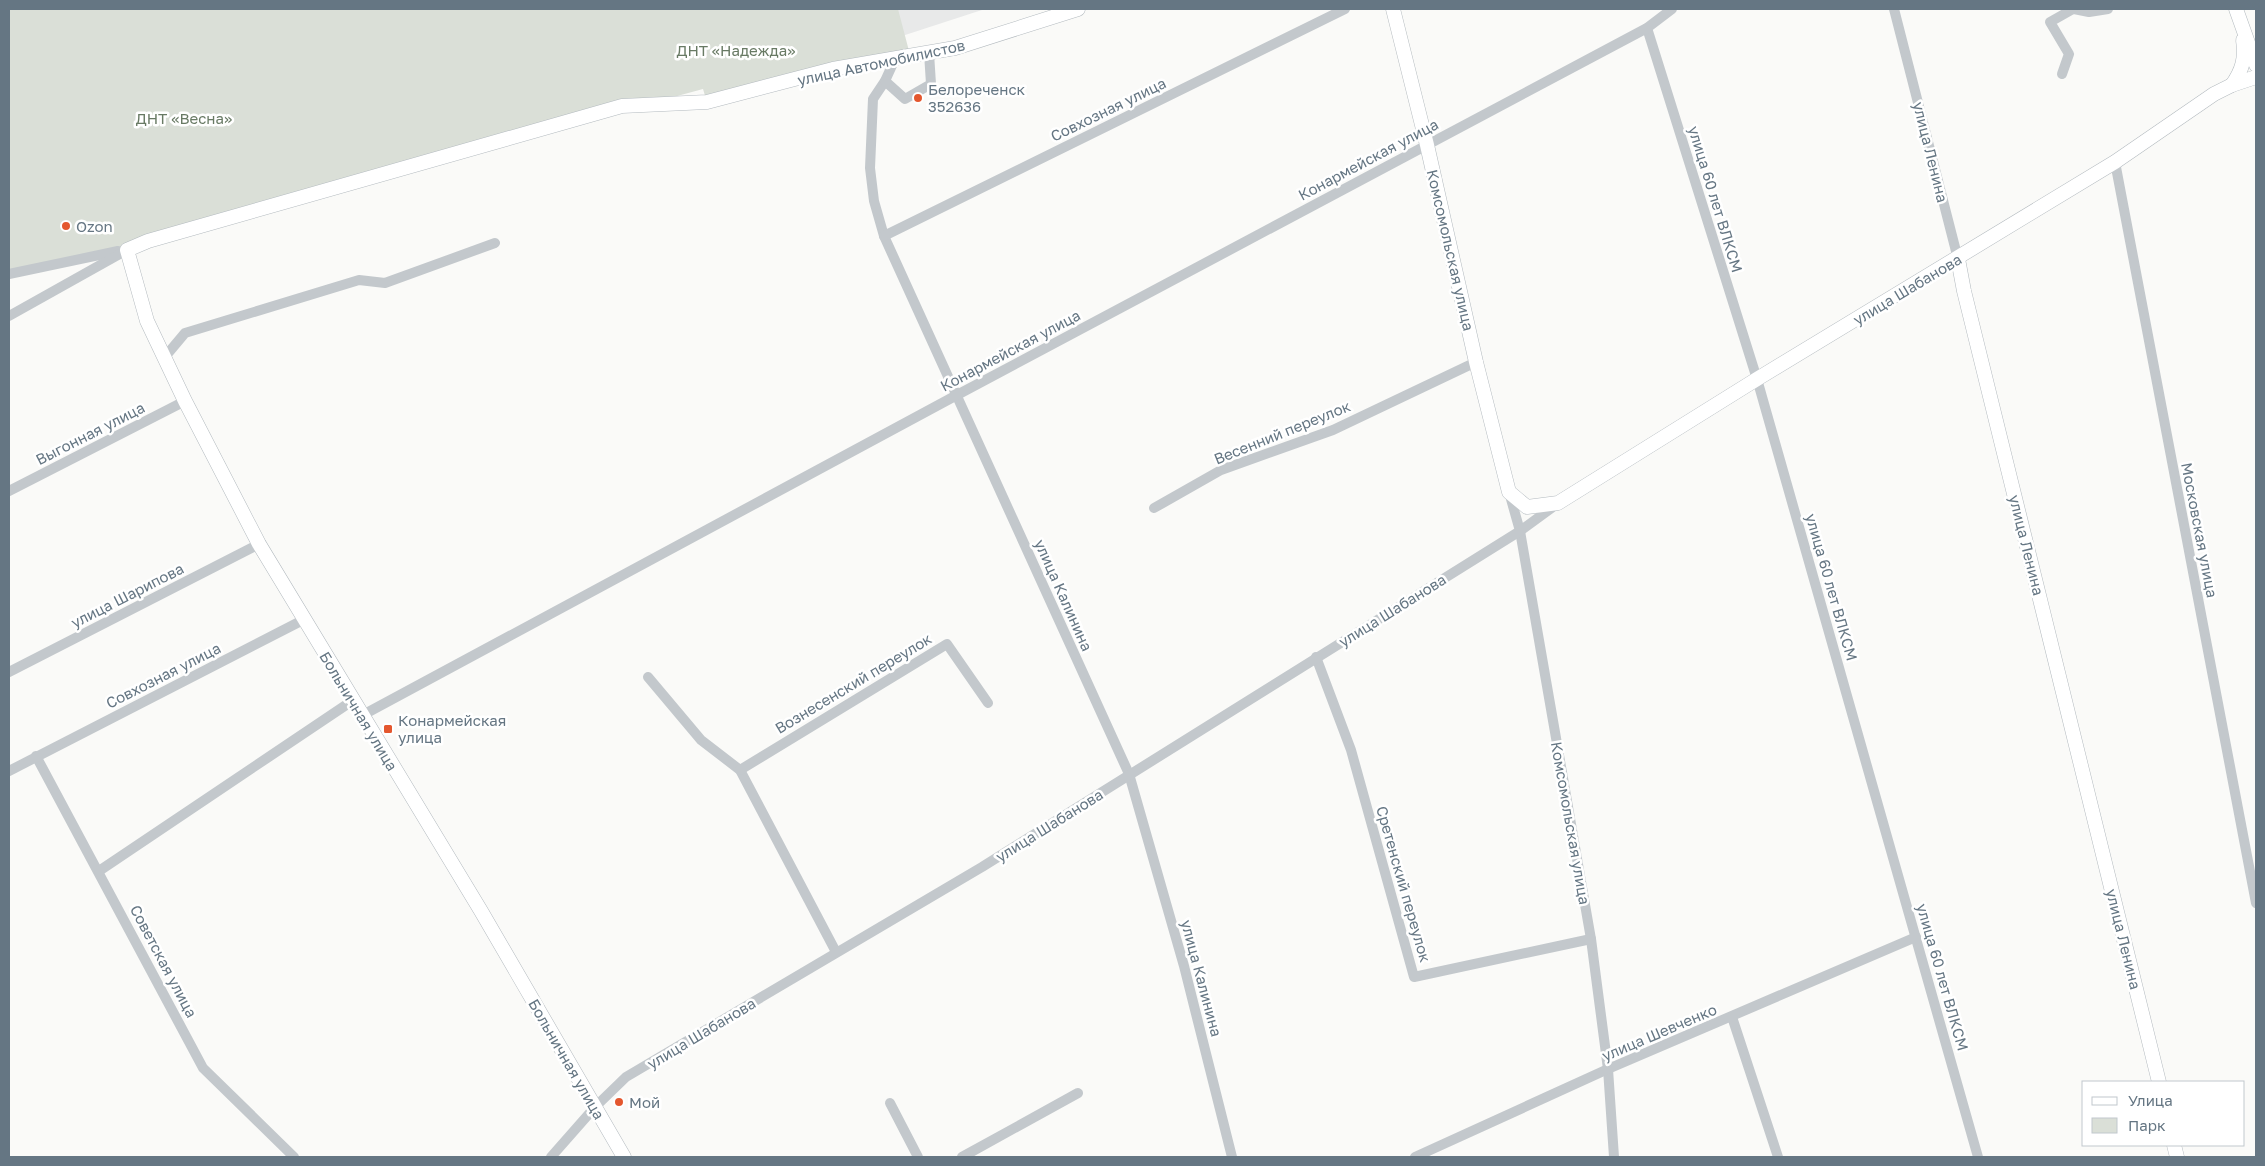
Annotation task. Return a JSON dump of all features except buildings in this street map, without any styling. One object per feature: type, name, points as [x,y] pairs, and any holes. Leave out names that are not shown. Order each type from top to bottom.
[{"type":"street","name":"улица Автомобилистов","points":[[127,250],[148,241],[622,106],[707,102],[833,69],[954,48],[1078,9]]},
{"type":"street","name":"Совхозная улица","points":[[884,236],[1345,9]]},
{"type":"street","name":"Комсомольская улица","points":[[1393,9],[1427,145],[1476,362],[1520,531],[1591,938],[1608,1069],[1614,1157]]},
{"type":"street","name":"Конармейская улица","points":[[361,716],[957,395],[1647,28],[1672,9]]},
{"type":"street","name":"улица Ленина","points":[[1894,9],[1958,259],[2159,1081]]},
{"type":"street","points":[[2062,74],[2069,54],[2050,22],[2073,9],[2090,12],[2108,9]]},
{"type":"street","points":[[2236,9],[2256,65]]},
{"type":"street","name":"улица 60 лет ВЛКСМ","points":[[1647,28],[1757,379],[1978,1157]]},
{"type":"street","points":[[2242,30],[2256,45]]},
{"type":"street","points":[[2232,85],[2244,63],[2245,50],[2242,30]]},
{"type":"street","points":[[885,81],[905,99],[931,84],[929,53]]},
{"type":"street","name":"улица Калинина","points":[[895,59],[885,81],[873,99],[870,168],[874,202],[884,236],[1129,774],[1184,966],[1232,1157]]},
{"type":"street","name":"улица Шабанова","points":[[551,1157],[595,1107],[626,1077],[982,867],[1520,531],[1558,503],[1757,379],[1958,259],[2115,162],[2214,94],[2232,85],[2256,77]]},
{"type":"street","name":"Московская улица","points":[[2115,162],[2256,902]]},
{"type":"street","points":[[164,358],[185,333],[359,280],[385,283],[495,243]]},
{"type":"street","points":[[9,274],[127,250]]},
{"type":"street","points":[[9,316],[127,250]]},
{"type":"street","name":"Больничная улица","points":[[127,250],[146,321],[185,402],[259,544],[361,716],[481,911],[624,1157]]},
{"type":"street","name":"Весенний переулок","points":[[1154,508],[1221,470],[1333,430],[1476,362]]},
{"type":"street","name":"Выгонная улица","points":[[9,491],[185,402]]},
{"type":"street","name":"улица Шабанова","points":[[1509,492],[1527,507],[1558,503]]},
{"type":"street","name":"улица Шарипова","points":[[9,672],[259,544]]},
{"type":"street","name":"Совхозная улица","points":[[36,756],[304,620]]},
{"type":"street","name":"Вознесенский переулок","points":[[740,770],[947,644],[988,703]]},
{"type":"street","name":"Сретенский переулок","points":[[1316,657],[1351,750],[1414,977],[1591,938]]},
{"type":"street","points":[[648,678],[701,740],[740,770],[836,952]]},
{"type":"street","points":[[99,871],[352,701]]},
{"type":"street","points":[[9,771],[36,756]]},
{"type":"street","name":"Советская улица","points":[[36,756],[203,1068],[294,1157]]},
{"type":"street","name":"улица Шевченко","points":[[1415,1157],[1608,1069],[1916,937]]},
{"type":"street","points":[[1732,1017],[1778,1157]]},
{"type":"street","points":[[962,1157],[1078,1093]]},
{"type":"street","points":[[890,1103],[918,1157]]},
{"type":"shaded area","points":[[893,9],[985,9],[899,37]]},
{"type":"green space","name":"ДНТ «Весна»","points":[[9,9],[898,9],[909,51],[706,99],[703,89],[9,277]]},
{"type":"place","name":"Белореченск 352636","points":[[918,98]]},
{"type":"place","name":"Ozon","points":[[66,226]]},
{"type":"place","name":"Конармейская улица","points":[[388,729]]},
{"type":"place","name":"Мой","points":[[619,1102]]},
{"type":"park label","name":"ДНТ «Надежда»","points":[[736,50]]}]
